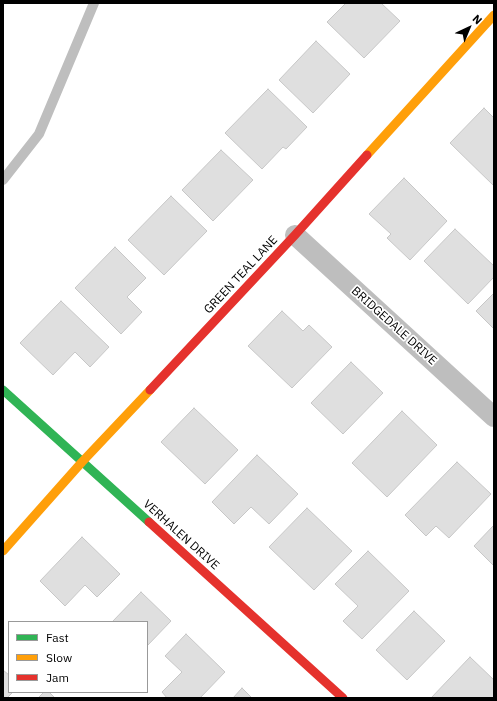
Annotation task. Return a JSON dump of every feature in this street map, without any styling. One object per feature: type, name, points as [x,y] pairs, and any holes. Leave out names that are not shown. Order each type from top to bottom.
[{"type":"street","name":"GREEN TEAL LANE","points":[[3,550],[82,462],[295,235],[494,15]]},
{"type":"street","name":"BRIDGEDALE DRIVE","points":[[295,235],[494,417]]},
{"type":"street","name":"VERHALEN DRIVE","points":[[3,390],[343,698]]},
{"type":"lane","points":[[3,180],[39,134],[94,3]]},
{"type":"building","points":[[346,3],[381,3],[400,21],[364,58],[327,22]]},
{"type":"building","points":[[316,41],[350,74],[313,113],[279,80]]},
{"type":"building","points":[[268,89],[307,127],[286,149],[283,147],[262,169],[225,133]]},
{"type":"building","points":[[484,108],[494,118],[494,186],[450,143]]},
{"type":"building","points":[[221,150],[253,180],[213,221],[182,190]]},
{"type":"building","points":[[404,178],[447,221],[410,260],[387,238],[391,234],[369,214]]},
{"type":"building","points":[[171,196],[207,231],[164,275],[128,240]]},
{"type":"building","points":[[455,229],[494,266],[494,277],[468,304],[424,261]]},
{"type":"building","points":[[115,247],[146,278],[127,297],[142,312],[121,334],[75,288]]},
{"type":"building","points":[[494,293],[494,329],[476,311]]},
{"type":"building","points":[[61,301],[109,347],[90,367],[75,352],[53,375],[20,343]]},
{"type":"building","points":[[282,311],[303,331],[309,325],[332,347],[292,388],[248,346]]},
{"type":"building","points":[[351,362],[383,393],[343,434],[311,403]]},
{"type":"building","points":[[194,408],[238,450],[205,484],[161,442]]},
{"type":"building","points":[[402,411],[437,445],[387,497],[352,463]]},
{"type":"building","points":[[257,455],[298,494],[269,524],[251,507],[234,524],[212,502]]},
{"type":"building","points":[[457,462],[491,494],[449,538],[436,526],[426,536],[405,515]]},
{"type":"building","points":[[307,508],[352,551],[314,590],[269,547]]},
{"type":"building","points":[[494,525],[494,566],[474,546]]},
{"type":"building","points":[[82,537],[120,574],[97,597],[85,585],[65,606],[40,581]]},
{"type":"building","points":[[368,551],[409,591],[362,639],[343,621],[358,606],[335,584]]},
{"type":"building","points":[[141,592],[171,621],[148,645],[148,621],[113,621]]},
{"type":"building","points":[[414,611],[445,641],[407,680],[376,650]]},
{"type":"building","points":[[186,634],[225,672],[200,698],[167,698],[162,692],[182,672],[165,656]]},
{"type":"building","points":[[470,657],[494,680],[494,698],[431,698]]},
{"type":"building","points":[[3,670],[8,674],[8,693],[12,693],[7,698],[3,698]]},
{"type":"building","points":[[242,688],[252,698],[233,698]]},
{"type":"building","points":[[43,693],[50,693],[55,698],[38,698]]},
{"type":"traffic: fast","points":[[3,390],[149,522]]},
{"type":"traffic: slow","points":[[367,155],[494,15]]},
{"type":"traffic: slow","points":[[3,551],[82,462],[150,390]]},
{"type":"traffic: jam","points":[[150,390],[295,235],[367,155]]},
{"type":"traffic: jam","points":[[149,522],[343,698]]}]
